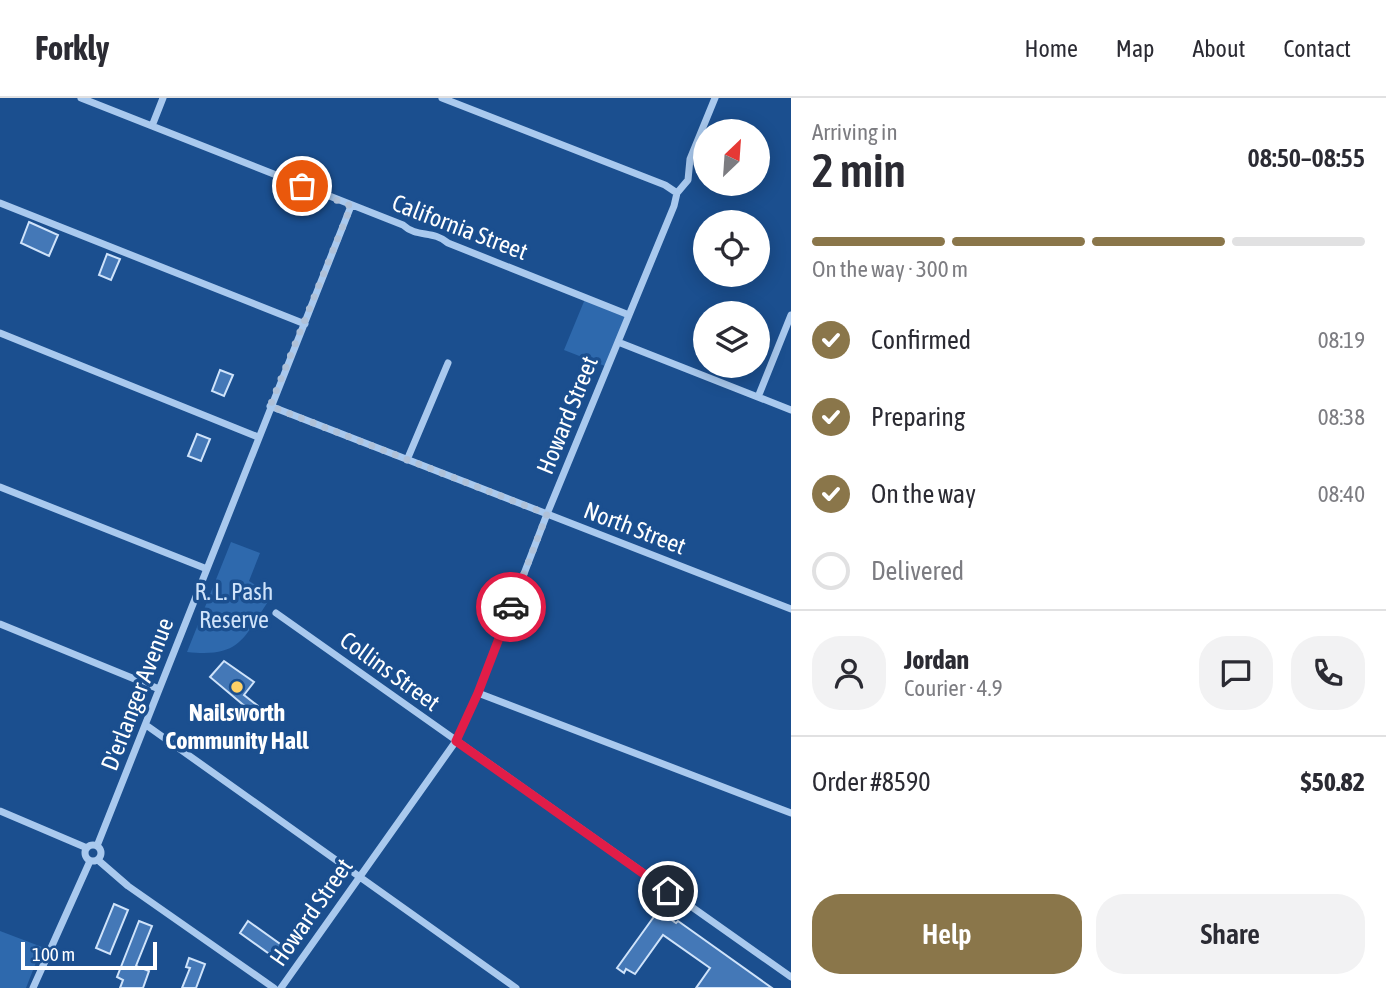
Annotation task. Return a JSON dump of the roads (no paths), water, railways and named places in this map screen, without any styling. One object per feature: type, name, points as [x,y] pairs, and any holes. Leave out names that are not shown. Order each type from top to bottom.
[{"type":"street","name":"California Street","points":[[81,98],[403,225],[417,234],[439,236],[447,243],[629,315]]},
{"type":"street","points":[[152,126],[163,98]]},
{"type":"street","points":[[442,98],[665,185],[677,193]]},
{"type":"street","name":"Howard Street","points":[[281,988],[456,741],[478,693],[677,193],[688,180],[690,159],[715,98]]},
{"type":"street","points":[[0,202],[305,324]]},
{"type":"street","name":"D'erlanger Avenue","points":[[97,846],[351,206]]},
{"type":"street","points":[[758,397],[791,316]]},
{"type":"street","points":[[0,333],[258,438]]},
{"type":"street","points":[[618,342],[791,410]]},
{"type":"street","points":[[407,460],[448,363]]},
{"type":"street","name":"North Street","points":[[270,406],[791,609]]},
{"type":"street","points":[[0,487],[207,569]]},
{"type":"street","name":"Collins Street","points":[[276,612],[791,977]]},
{"type":"street","points":[[0,624],[159,689]]},
{"type":"street","points":[[478,693],[791,813]]},
{"type":"street","points":[[146,725],[516,988]]},
{"type":"street","points":[[0,811],[87,848],[97,846],[102,853],[94,860],[33,988]]},
{"type":"street","points":[[87,848],[85,856],[274,988]]},
{"type":"place","name":"Nailsworth Community Hall","points":[[237,687]]},
{"type":"park label","name":"R. L. Pash Reserve","points":[[234,605]]}]
